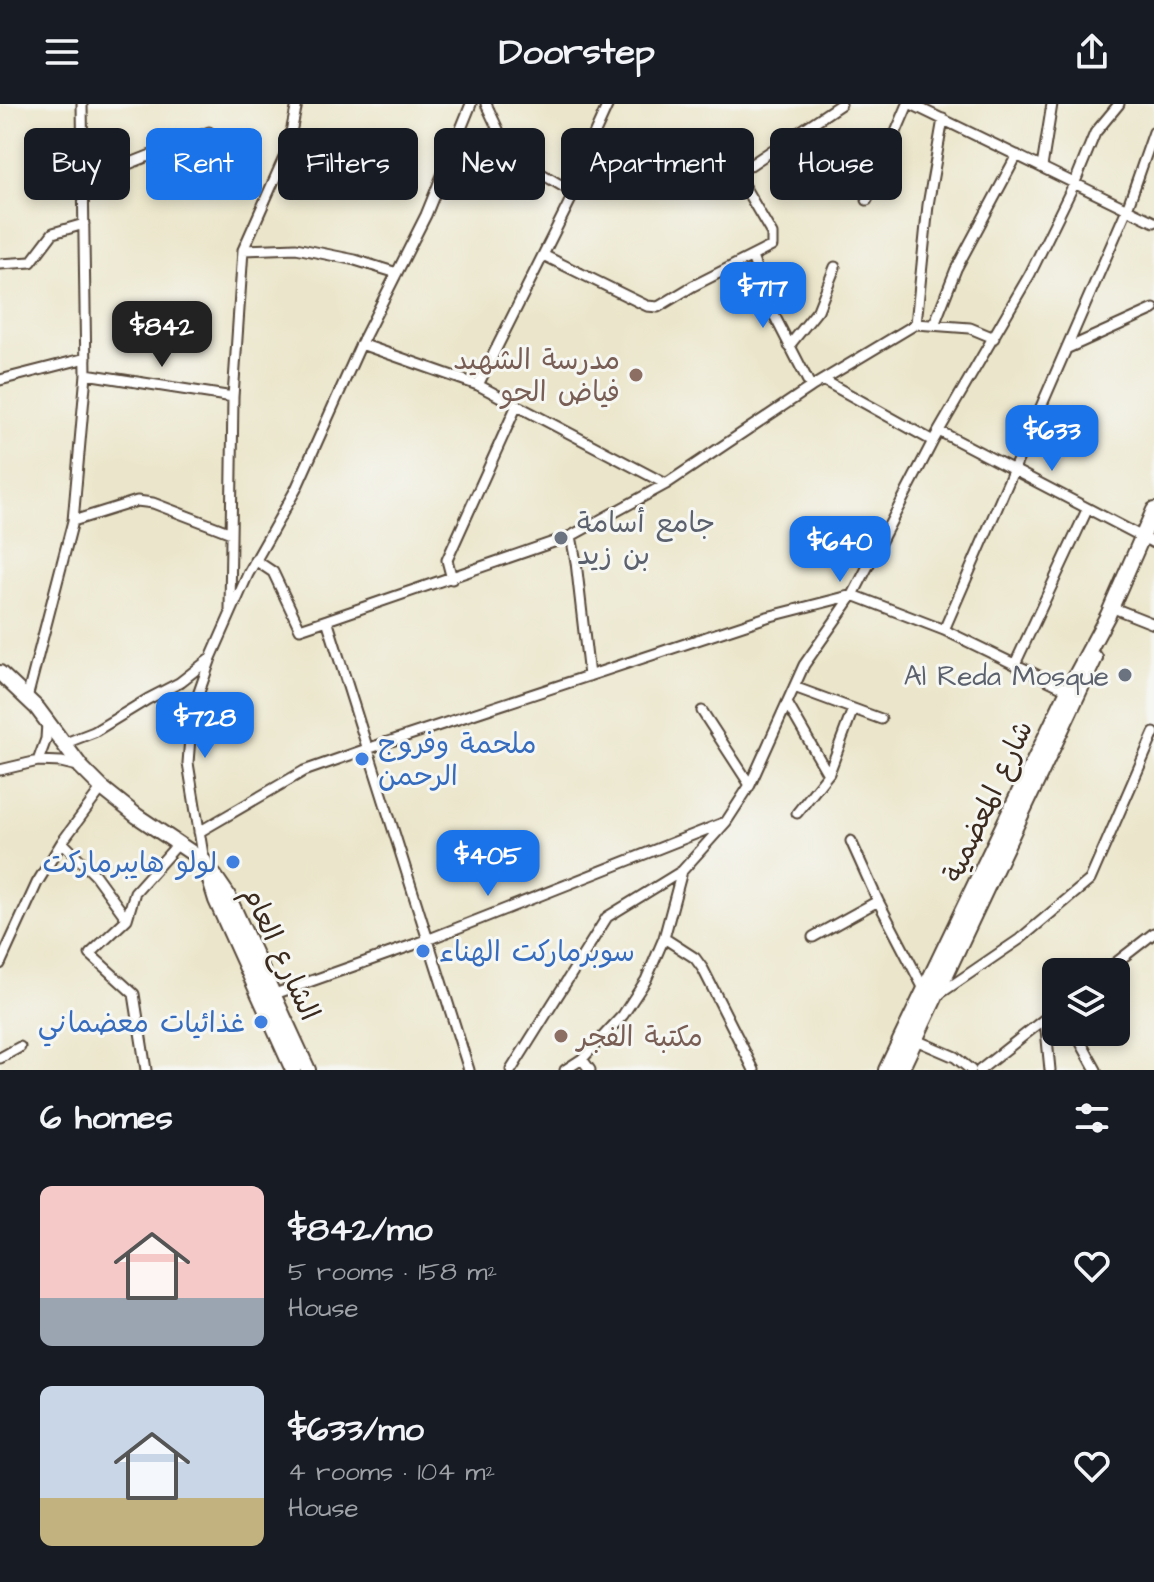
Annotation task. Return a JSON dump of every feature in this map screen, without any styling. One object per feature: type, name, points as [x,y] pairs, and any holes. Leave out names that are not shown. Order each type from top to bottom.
[{"type":"main road","name":"شارع المعضمية","points":[[1073,692],[1150,538],[1154,510]]},
{"type":"main road","name":"شارع المعضمية","points":[[901,1070],[910,1038],[930,994],[1108,615],[1150,538]]},
{"type":"main road","points":[[0,673],[47,719],[81,767],[102,788],[204,861]]},
{"type":"main road","name":"الشارع العام","points":[[204,861],[227,894],[268,997],[308,1070]]},
{"type":"main road","points":[[268,997],[293,1070]]},
{"type":"main road","name":"شارع المعضمية","points":[[886,1070],[910,1038]]},
{"type":"street","points":[[82,104],[82,128]]},
{"type":"street","points":[[230,614],[233,397],[243,250],[287,151],[297,104]]},
{"type":"street","points":[[204,861],[188,763],[192,712],[211,658],[255,560],[296,489],[361,344],[426,215],[471,104]]},
{"type":"street","points":[[486,104],[510,155],[561,185]]},
{"type":"street","points":[[597,128],[608,104]]},
{"type":"street","points":[[543,255],[647,306],[658,307],[770,248],[773,237],[741,181],[740,172],[841,104]]},
{"type":"street","points":[[898,128],[909,104],[1154,222]]},
{"type":"street","points":[[1042,167],[1052,104]]},
{"type":"street","points":[[511,1070],[607,917],[682,871],[726,822],[750,785],[804,665],[853,595],[933,441],[1030,274],[1095,133],[1119,104]]},
{"type":"street","points":[[916,324],[928,205],[943,119]]},
{"type":"street","points":[[944,630],[1127,209],[1154,132]]},
{"type":"street","points":[[934,325],[956,269],[1017,155]]},
{"type":"street","points":[[27,698],[73,521],[86,374],[83,200]]},
{"type":"street","points":[[478,385],[570,200]]},
{"type":"street","points":[[0,264],[31,262],[53,233],[84,224]]},
{"type":"street","points":[[243,250],[296,248],[355,260],[397,273]]},
{"type":"street","points":[[752,257],[772,311],[811,387]]},
{"type":"street","points":[[789,346],[818,310],[835,267]]},
{"type":"street","points":[[1068,348],[1154,309]]},
{"type":"street","points":[[255,560],[273,572],[300,629],[571,536],[666,484],[811,387],[916,324],[970,328],[994,338]]},
{"type":"street","points":[[361,344],[478,385],[666,484]]},
{"type":"street","points":[[0,380],[86,358]]},
{"type":"street","points":[[86,374],[233,397]]},
{"type":"street","points":[[823,380],[933,441]]},
{"type":"street","points":[[452,579],[447,560],[517,405]]},
{"type":"street","points":[[939,431],[1087,510],[1150,538]]},
{"type":"street","points":[[73,521],[137,501],[153,503],[231,533]]},
{"type":"street","points":[[1015,664],[1087,510]]},
{"type":"street","points":[[571,536],[589,676]]},
{"type":"street","points":[[199,832],[304,771],[767,617],[853,595],[944,630],[1073,692]]},
{"type":"street","points":[[1116,609],[1154,624]]},
{"type":"street","points":[[327,620],[469,1070]]},
{"type":"street","points":[[63,744],[94,732],[179,683],[211,658]]},
{"type":"street","points":[[794,687],[881,719]]},
{"type":"street","points":[[787,703],[828,774]]},
{"type":"street","points":[[797,813],[828,774],[853,709]]},
{"type":"street","points":[[702,711],[750,785]]},
{"type":"street","points":[[38,761],[46,739],[47,719]]},
{"type":"street","points":[[851,841],[878,901],[930,994],[1020,939],[1090,880],[1154,733]]},
{"type":"street","points":[[0,770],[38,761],[81,767]]},
{"type":"street","points":[[0,964],[37,883],[62,842],[102,788]]},
{"type":"street","points":[[268,997],[427,940],[726,822]]},
{"type":"street","points":[[62,842],[95,875],[127,919]]},
{"type":"street","points":[[146,1070],[134,994],[90,954],[127,919],[135,892],[178,844]]},
{"type":"street","points":[[565,1070],[582,1059],[623,1015],[646,980],[664,938],[682,871]]},
{"type":"street","points":[[813,937],[878,901]]},
{"type":"street","points":[[1122,958],[1154,933]]},
{"type":"street","points":[[664,938],[695,958],[703,969],[754,1070]]},
{"type":"street","points":[[980,1070],[1042,1021]]},
{"type":"street","points":[[910,1038],[955,1057],[971,1070]]},
{"type":"street","points":[[1048,1046],[1050,1070]]},
{"type":"street","points":[[1083,1046],[1096,1070]]},
{"type":"street","points":[[0,1058],[20,1047]]},
{"type":"street","points":[[582,1059],[590,1070]]},
{"type":"place","name":"مدرسة الشهيد فياض الحو","points":[[636,375]]},
{"type":"place","name":"جامع أسامة بن زيد","points":[[561,538]]},
{"type":"place","name":"Al Reda Mosque","points":[[1125,675]]},
{"type":"place","name":"ملحمة وفروج الرحمن","points":[[362,759]]},
{"type":"place","name":"لولو هايبرماركت","points":[[233,862]]},
{"type":"place","name":"سوبرماركت الهناء","points":[[423,951]]},
{"type":"place","name":"غذائيات معضماني","points":[[261,1022]]},
{"type":"place","name":"مكتبة الفجر","points":[[561,1036]]}]
